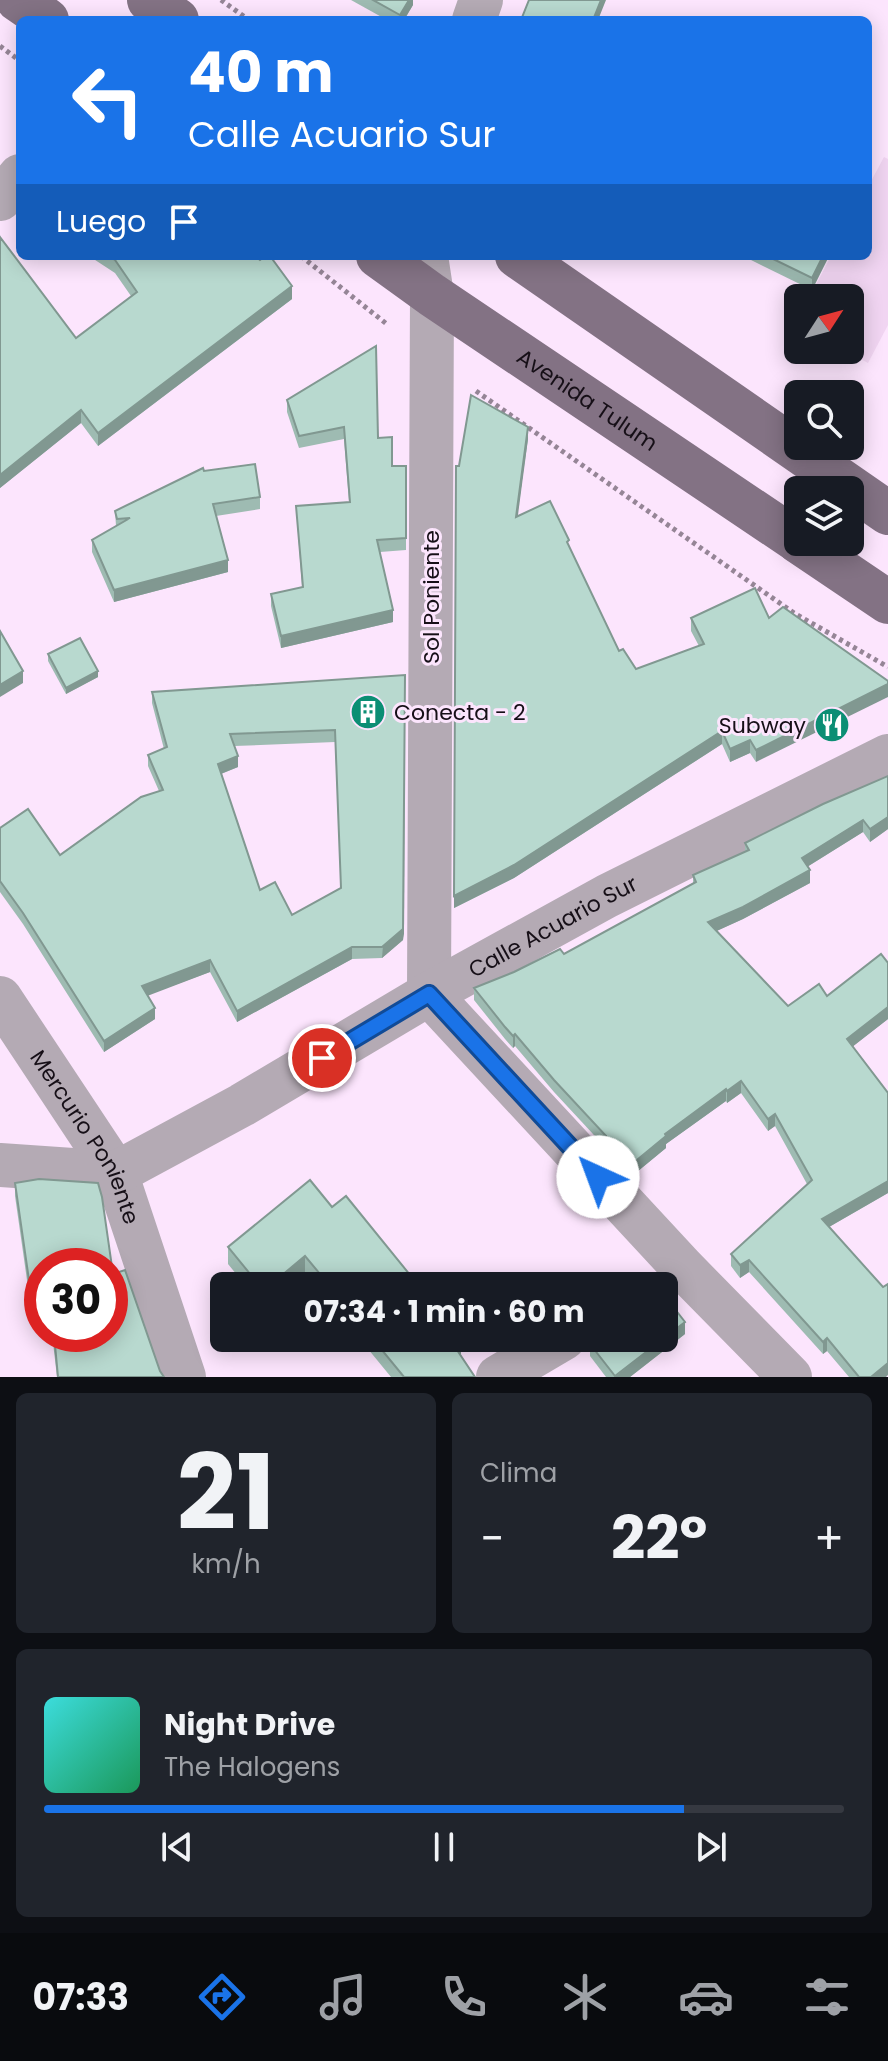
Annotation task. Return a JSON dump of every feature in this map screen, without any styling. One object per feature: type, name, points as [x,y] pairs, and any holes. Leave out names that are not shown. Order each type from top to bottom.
[{"type":"main road","points":[[18,0],[41,16]]},
{"type":"main road","points":[[149,0],[171,16]]},
{"type":"main road","name":"Avenida Tulum","points":[[388,260],[429,276],[784,531]]},
{"type":"main road","points":[[523,260],[888,513]]},
{"type":"main road","name":"Avenida Tulum","points":[[820,556],[888,602]]},
{"type":"street","points":[[0,199],[16,181]]},
{"type":"street","name":"Sol Poniente","points":[[429,276],[432,361],[429,994]]},
{"type":"street","name":"Calle Acuario Sur","points":[[116,1173],[242,1105],[429,994],[607,896],[888,756]]},
{"type":"street","points":[[429,994],[664,1272]]},
{"type":"street","name":"Mercurio Poniente","points":[[0,998],[116,1173],[184,1377]]},
{"type":"street","points":[[0,1165],[116,1173]]},
{"type":"street","points":[[678,1285],[790,1377]]},
{"type":"street","points":[[498,1377],[540,1352]]},
{"type":"path","points":[[221,0],[243,16]]},
{"type":"path","points":[[306,260],[432,361],[794,613],[888,667]]},
{"type":"shaded area","points":[[884,157],[888,159],[888,325],[868,363],[864,361],[864,284],[816,284],[829,260],[872,260],[872,180]]},
{"type":"building","points":[[373,0],[409,0],[400,15]]},
{"type":"building","points":[[529,0],[601,0],[595,16],[523,16]]},
{"type":"building","points":[[0,237],[76,338],[137,292],[115,260],[273,260],[292,286],[98,433],[81,410],[0,475]]},
{"type":"building","points":[[775,260],[821,260],[812,278]]},
{"type":"building","points":[[376,346],[378,438],[392,437],[392,466],[406,466],[406,538],[377,540],[393,610],[281,636],[271,594],[303,587],[296,506],[350,502],[344,427],[299,436],[287,400]]},
{"type":"building","points":[[471,395],[528,427],[516,517],[550,501],[619,651],[623,649],[636,669],[704,644],[691,618],[755,588],[769,618],[783,607],[888,681],[888,684],[756,750],[750,740],[730,749],[722,731],[514,865],[454,896],[456,466],[459,466]]},
{"type":"building","points":[[255,464],[260,497],[213,504],[228,560],[114,590],[92,540],[130,518],[117,519],[115,511],[203,468],[204,471]]},
{"type":"building","points":[[0,631],[23,671],[0,685]]},
{"type":"building","points":[[80,638],[98,671],[66,688],[48,654]]},
{"type":"building","points":[[405,675],[403,929],[382,947],[352,947],[237,1011],[210,960],[142,986],[155,1008],[104,1041],[0,881],[0,828],[28,809],[60,855],[141,797],[163,790],[148,755],[167,747],[152,692]],"holes":[[[335,730],[341,888],[292,915],[275,882],[260,890],[218,764],[238,756],[230,734]]]},
{"type":"building","points":[[888,776],[888,817],[870,829],[863,820],[802,858],[810,870],[743,907],[708,922],[788,1006],[819,984],[827,996],[881,954],[888,963],[888,1007],[847,1039],[888,1093],[888,1181],[822,1219],[883,1287],[888,1284],[888,1363],[871,1377],[859,1377],[827,1338],[823,1342],[749,1260],[740,1265],[731,1254],[812,1180],[775,1114],[768,1119],[741,1081],[665,1134],[632,1164],[515,1034],[513,1036],[474,988],[560,949],[564,954],[696,882],[693,875],[749,850],[745,843]]},
{"type":"building","points":[[39,1179],[98,1183],[109,1248],[24,1248],[15,1183]]},
{"type":"building","points":[[310,1180],[332,1207],[346,1196],[408,1272],[318,1272],[305,1256],[286,1272],[249,1272],[228,1247]]},
{"type":"building","points":[[128,1279],[164,1377],[58,1377],[56,1352],[128,1352]]},
{"type":"building","points":[[678,1313],[685,1322],[678,1327]]},
{"type":"building","points":[[383,1352],[458,1352],[475,1377],[404,1377]]},
{"type":"building","points":[[596,1352],[646,1352],[615,1376]]},
{"type":"place","name":"Conecta - 2","points":[[368,712]]},
{"type":"place","name":"Subway","points":[[832,725]]},
{"type":"route","points":[[322,1058],[429,994],[598,1177]]}]
